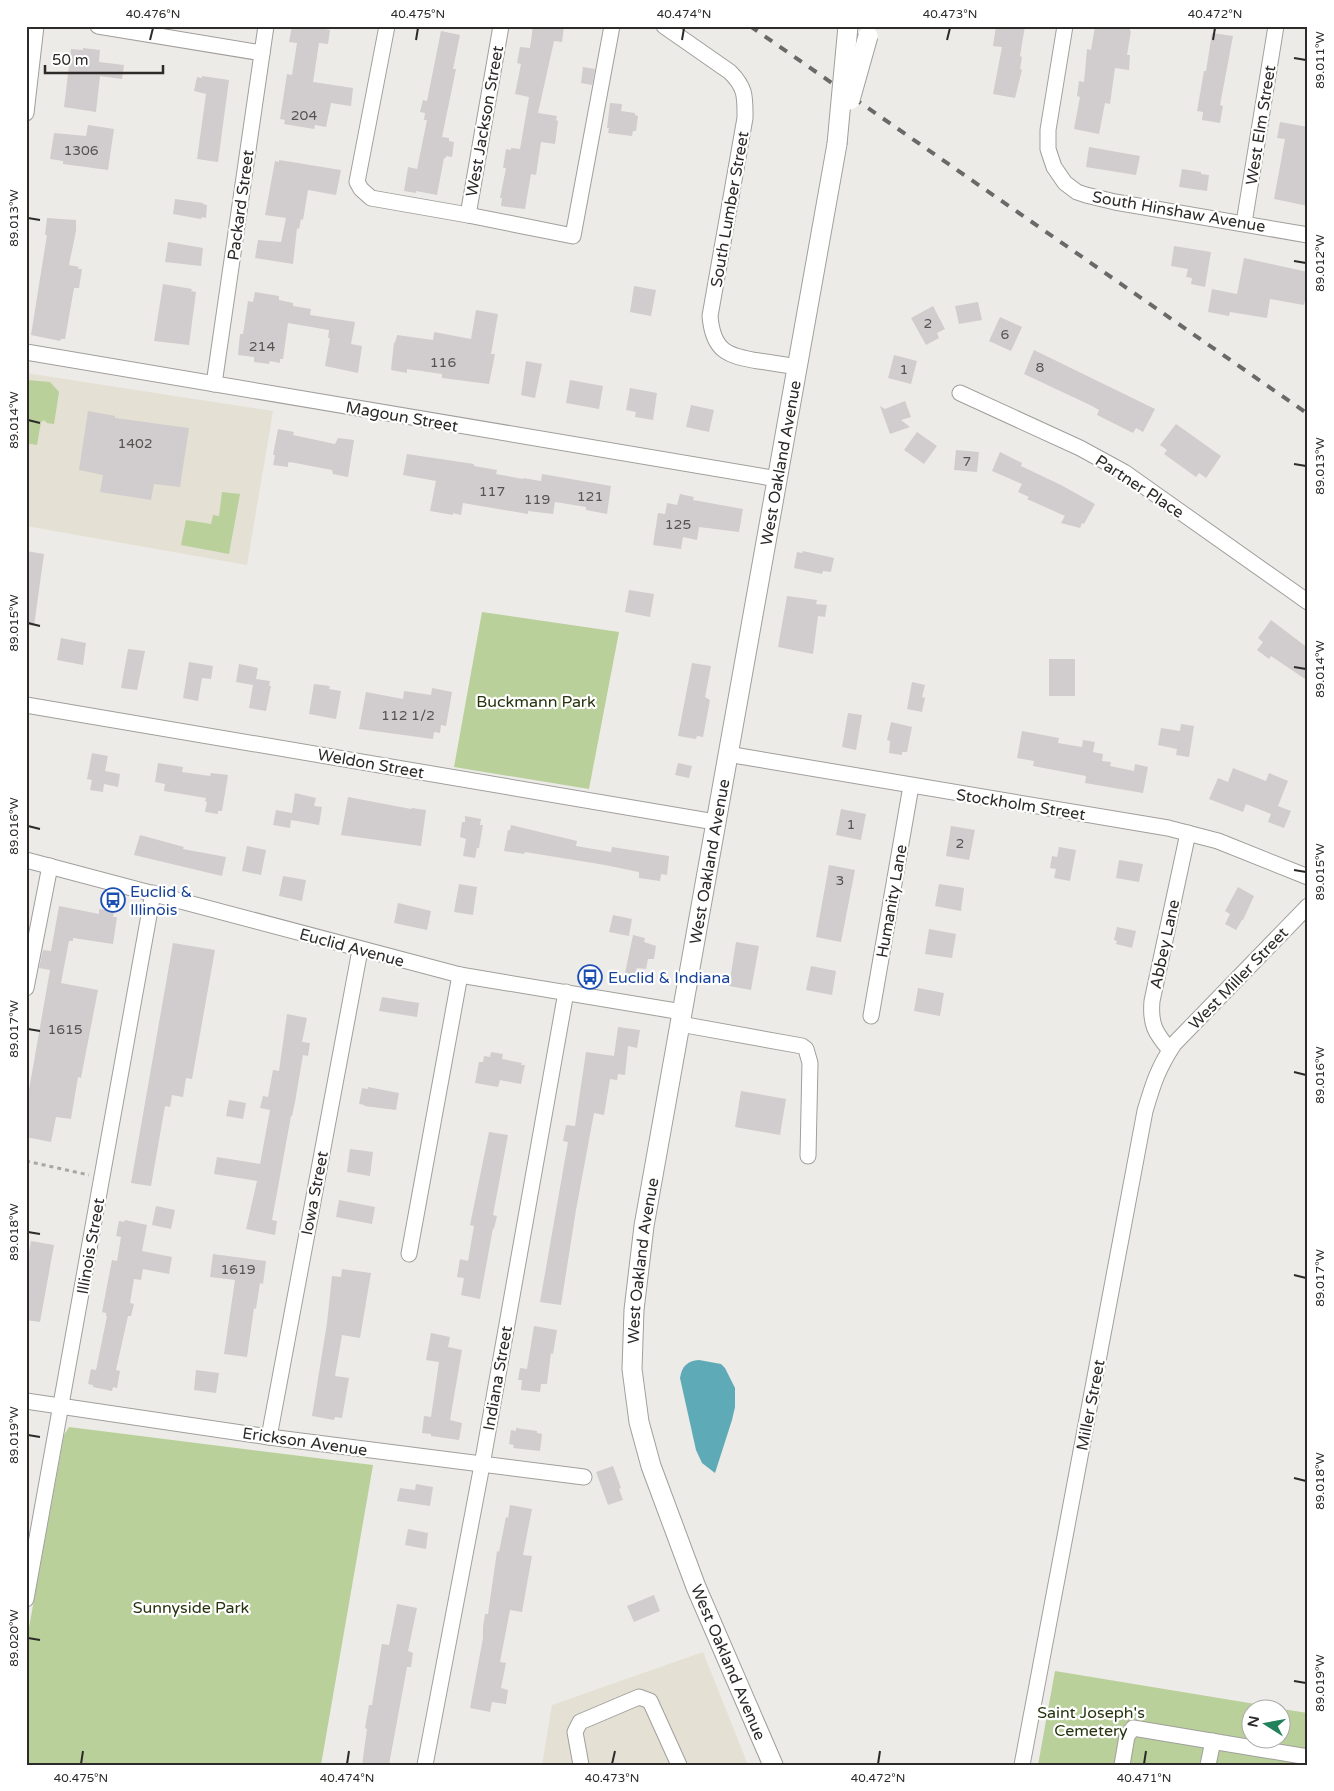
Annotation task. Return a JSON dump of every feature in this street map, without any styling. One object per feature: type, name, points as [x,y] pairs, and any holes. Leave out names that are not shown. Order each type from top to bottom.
[{"type":"main road","name":"West Oakland Avenue","points":[[772,1765],[696,1586],[651,1466],[639,1422],[632,1368],[634,1310],[644,1226],[837,144],[848,26]]},
{"type":"main road","points":[[837,144],[869,31]]},
{"type":"street","points":[[26,113],[36,26]]},
{"type":"street","points":[[98,26],[262,53]]},
{"type":"street","name":"Packard Street","points":[[214,384],[266,26]]},
{"type":"street","points":[[387,26],[357,182],[361,189],[371,198],[573,236],[612,26]]},
{"type":"street","name":"West Jackson Street","points":[[468,215],[501,26]]},
{"type":"street","name":"South Lumber Street","points":[[664,26],[730,72],[737,80],[745,96],[745,118],[710,316],[711,328],[716,340],[724,350],[733,356],[798,367]]},
{"type":"street","name":"South Hinshaw Avenue","points":[[1064,26],[1048,130],[1048,149],[1054,167],[1065,184],[1077,192],[1115,202],[1308,235]]},
{"type":"street","name":"West Elm Street","points":[[1244,223],[1276,26]]},
{"type":"street","name":"Magoun Street","points":[[26,352],[778,479]]},
{"type":"street","name":"Partner Place","points":[[960,393],[1080,448],[1124,472],[1308,602]]},
{"type":"street","name":"Weldon Street","points":[[26,705],[715,822]]},
{"type":"street","name":"Stockholm Street","points":[[727,754],[1168,828],[1218,842],[1308,877]]},
{"type":"street","name":"Humanity Lane","points":[[871,1016],[911,786]]},
{"type":"street","name":"Abbey Lane","points":[[1170,1050],[1157,1036],[1154,1028],[1151,1015],[1152,1001],[1188,833]]},
{"type":"street","name":"Euclid Avenue","points":[[26,860],[460,975],[566,992],[802,1046],[806,1049],[810,1062],[808,1156]]},
{"type":"street","points":[[26,988],[50,866]]},
{"type":"street","name":"Illinois Street","points":[[26,1599],[153,893]]},
{"type":"street","name":"West Miller Street","points":[[1170,1050],[1308,906]]},
{"type":"street","name":"Iowa Street","points":[[269,1437],[360,950]]},
{"type":"street","points":[[409,1254],[460,975]]},
{"type":"street","name":"Indiana Street","points":[[425,1765],[482,1465],[566,992]]},
{"type":"street","name":"Miller Street","points":[[1022,1765],[1145,1112],[1158,1069],[1170,1050]]},
{"type":"street","name":"Erickson Avenue","points":[[26,1401],[269,1437],[584,1477]]},
{"type":"street","points":[[581,1765],[575,1732],[580,1722],[639,1697],[650,1701],[679,1765]]},
{"type":"street","points":[[1122,1765],[1127,1736],[1134,1728],[1213,1741],[1300,1759]]},
{"type":"street","points":[[1208,1765],[1213,1741]]},
{"type":"path","points":[[26,1161],[101,1177]]},
{"type":"shaded area","points":[[26,373],[273,411],[247,565],[26,526]]},
{"type":"shaded area","points":[[703,1652],[748,1765],[542,1765],[552,1705]]},
{"type":"green space","points":[[27,380],[50,382],[59,392],[54,424],[47,423],[44,420],[41,422],[37,445],[26,443]]},
{"type":"green space","points":[[222,492],[240,494],[229,554],[181,545],[186,520],[211,524],[213,515],[219,516]]},
{"type":"green space","name":"Buckmann Park","points":[[482,612],[619,632],[589,789],[454,767]]},
{"type":"green space","name":"Sunnyside Park","points":[[69,1427],[373,1465],[321,1765],[26,1765],[26,1644],[64,1435]]},
{"type":"green space","name":"Saint Joseph's Cemetery","points":[[1055,1671],[1242,1702],[1242,1748],[1292,1748],[1292,1711],[1308,1713],[1308,1765],[1038,1765]]},
{"type":"water","points":[[699,1360],[721,1364],[735,1388],[735,1407],[732,1420],[715,1473],[702,1463],[696,1450],[680,1378],[682,1370],[686,1365]]},
{"type":"building","points":[[292,26],[320,26],[320,28],[330,30],[328,44],[319,43],[313,82],[353,88],[351,106],[331,103],[326,127],[315,125],[314,129],[284,124],[285,120],[280,119],[287,74],[292,75],[297,43],[289,42]]},
{"type":"building","points":[[533,26],[564,26],[562,42],[554,41],[538,113],[557,116],[555,144],[541,142],[536,175],[531,174],[525,209],[501,206],[502,198],[500,198],[506,168],[503,168],[506,149],[520,149],[529,97],[515,94],[521,64],[517,63],[520,47],[530,48]]},
{"type":"building","points":[[996,26],[1025,26],[1020,56],[1022,57],[1020,69],[1022,70],[1015,98],[993,94],[1002,47],[993,46]]},
{"type":"building","points":[[1095,26],[1130,26],[1131,31],[1127,55],[1130,55],[1129,70],[1115,68],[1110,104],[1105,103],[1099,134],[1074,129],[1080,97],[1077,96],[1079,81],[1084,82],[1087,49],[1091,50]]},
{"type":"building","points":[[441,31],[460,35],[453,69],[456,69],[442,137],[449,138],[449,141],[454,142],[452,157],[446,156],[444,158],[437,195],[404,191],[408,167],[417,169],[427,120],[424,120],[425,113],[420,112],[423,100],[427,101]]},
{"type":"building","points":[[1212,33],[1233,36],[1220,105],[1223,106],[1220,123],[1202,120],[1203,112],[1197,111]]},
{"type":"building","points":[[83,48],[100,50],[99,62],[124,65],[122,79],[100,76],[96,112],[64,107],[71,49],[83,50]]},
{"type":"building","points":[[583,67],[595,69],[592,85],[581,83]]},
{"type":"building","points":[[202,76],[229,80],[218,162],[197,159],[206,94],[194,91],[197,77],[202,78]]},
{"type":"building","points":[[610,103],[622,104],[621,111],[635,113],[638,116],[636,131],[633,131],[632,136],[608,133]]},
{"type":"building","points":[[1280,122],[1308,127],[1308,206],[1274,199],[1285,139],[1277,138]]},
{"type":"building","points":[[88,125],[114,129],[108,170],[63,164],[63,161],[50,159],[54,133],[86,136]]},
{"type":"building","points":[[1089,147],[1140,156],[1136,175],[1086,167]]},
{"type":"building","points":[[279,160],[341,170],[336,195],[308,190],[303,220],[301,219],[299,229],[297,228],[293,264],[255,258],[258,240],[281,242],[286,218],[265,215],[275,161],[279,162]]},
{"type":"building","points":[[1182,169],[1209,175],[1207,191],[1179,187]]},
{"type":"building","points":[[175,199],[207,205],[206,218],[202,217],[201,219],[173,214]]},
{"type":"building","points":[[47,218],[76,220],[76,231],[69,265],[82,269],[79,288],[74,288],[65,339],[60,341],[31,335],[47,235],[45,235]]},
{"type":"building","points":[[168,242],[203,248],[201,266],[165,262]]},
{"type":"building","points":[[1174,246],[1211,252],[1205,287],[1191,284],[1192,278],[1186,277],[1188,269],[1171,266]]},
{"type":"building","points":[[1244,258],[1308,272],[1308,285],[1304,305],[1270,299],[1267,318],[1230,312],[1229,316],[1208,312],[1212,289],[1237,294]]},
{"type":"building","points":[[163,284],[192,289],[191,291],[196,292],[189,345],[154,341]]},
{"type":"building","points":[[634,286],[656,290],[651,316],[630,312]]},
{"type":"building","points":[[255,292],[279,296],[279,300],[293,303],[293,306],[311,309],[310,315],[355,322],[351,344],[362,346],[358,373],[325,366],[330,338],[328,338],[329,330],[288,323],[283,359],[280,359],[280,363],[270,361],[269,364],[254,362],[254,357],[238,355],[240,334],[243,334],[248,301],[253,302]]},
{"type":"building","points":[[978,302],[982,320],[959,324],[955,306]]},
{"type":"building","points":[[933,306],[945,329],[937,333],[939,338],[926,345],[911,318]]},
{"type":"building","points":[[476,310],[498,314],[491,354],[495,354],[489,384],[442,378],[442,374],[407,369],[407,373],[391,370],[394,342],[397,335],[433,340],[434,332],[471,339]]},
{"type":"building","points":[[1000,317],[1022,327],[1011,351],[989,341]]},
{"type":"building","points":[[1034,350],[1155,409],[1143,432],[1136,428],[1133,433],[1097,415],[1099,410],[1092,406],[1024,374]]},
{"type":"building","points":[[894,355],[917,361],[911,384],[888,378]]},
{"type":"building","points":[[526,361],[542,364],[535,398],[521,395]]},
{"type":"building","points":[[570,380],[603,386],[599,409],[566,403]]},
{"type":"building","points":[[630,388],[657,393],[653,420],[635,417],[636,412],[626,410]]},
{"type":"building","points":[[905,401],[911,417],[901,420],[910,427],[890,434],[880,406],[885,409]]},
{"type":"building","points":[[691,405],[714,410],[709,432],[686,427]]},
{"type":"building","points":[[88,411],[115,416],[115,418],[189,428],[180,487],[154,484],[151,500],[100,492],[103,475],[79,470]]},
{"type":"building","points":[[1176,424],[1221,456],[1206,478],[1199,473],[1196,477],[1164,454],[1167,450],[1160,445]]},
{"type":"building","points":[[278,429],[294,432],[293,435],[335,444],[338,438],[354,440],[348,477],[333,474],[332,470],[290,462],[288,467],[273,465]]},
{"type":"building","points":[[917,432],[937,446],[924,464],[904,450]]},
{"type":"building","points":[[956,450],[979,452],[977,472],[954,470]]},
{"type":"building","points":[[1000,452],[1022,463],[1021,466],[1095,504],[1084,524],[1082,523],[1080,528],[1061,523],[1065,516],[1027,499],[1029,497],[1018,492],[1022,484],[992,471]]},
{"type":"building","points":[[407,454],[474,464],[474,466],[497,470],[496,474],[523,479],[541,481],[542,474],[611,486],[607,514],[586,510],[586,507],[555,502],[553,514],[528,511],[528,514],[463,503],[461,515],[430,511],[436,481],[403,475]]},
{"type":"building","points":[[680,494],[694,497],[693,500],[743,509],[739,532],[699,527],[697,540],[683,537],[681,549],[653,545],[658,513],[665,514],[667,503],[677,505]]},
{"type":"building","points":[[26,551],[44,554],[34,626],[26,625]]},
{"type":"building","points":[[803,551],[834,558],[831,572],[823,571],[822,574],[794,568],[797,552],[802,553]]},
{"type":"building","points":[[629,590],[654,594],[650,617],[625,612]]},
{"type":"building","points":[[787,596],[817,600],[816,604],[827,605],[825,617],[818,616],[813,654],[778,647]]},
{"type":"building","points":[[1271,620],[1308,648],[1308,681],[1271,656],[1269,659],[1257,650],[1263,642],[1258,638]]},
{"type":"building","points":[[61,638],[86,643],[83,665],[57,660]]},
{"type":"building","points":[[128,649],[145,651],[137,690],[121,688]]},
{"type":"building","points":[[1049,659],[1075,659],[1075,696],[1049,696]]},
{"type":"building","points":[[189,662],[213,666],[211,679],[202,678],[198,701],[183,698]]},
{"type":"building","points":[[692,663],[711,666],[705,697],[710,700],[703,737],[697,736],[696,739],[678,736]]},
{"type":"building","points":[[239,664],[258,668],[256,679],[270,681],[269,686],[271,686],[266,711],[249,708],[253,685],[236,682]]},
{"type":"building","points":[[912,682],[925,685],[922,697],[925,698],[922,712],[907,709]]},
{"type":"building","points":[[314,684],[330,686],[329,689],[341,691],[336,719],[309,714]]},
{"type":"building","points":[[432,688],[452,692],[446,726],[441,725],[440,733],[434,732],[433,739],[359,729],[366,692],[403,699],[404,691],[431,695]]},
{"type":"building","points":[[848,713],[862,715],[856,750],[842,747]]},
{"type":"building","points":[[891,722],[912,727],[907,752],[902,752],[902,755],[889,753],[890,741],[887,740]]},
{"type":"building","points":[[1181,724],[1194,726],[1189,757],[1176,755],[1177,749],[1158,745],[1161,728],[1180,731]]},
{"type":"building","points":[[1022,731],[1059,738],[1058,743],[1082,747],[1083,740],[1095,742],[1093,752],[1103,754],[1102,761],[1111,762],[1110,766],[1134,771],[1135,764],[1148,767],[1143,793],[1085,783],[1086,776],[1033,766],[1034,761],[1017,758]]},
{"type":"building","points":[[92,753],[108,756],[105,771],[120,774],[118,787],[104,784],[103,792],[90,790],[92,780],[87,779]]},
{"type":"building","points":[[158,763],[183,767],[182,772],[210,776],[211,773],[228,775],[222,811],[218,811],[218,814],[205,812],[206,798],[164,791],[165,784],[155,782]]},
{"type":"building","points":[[678,763],[692,766],[689,778],[675,775]]},
{"type":"building","points":[[1233,768],[1266,781],[1269,773],[1288,781],[1278,806],[1291,811],[1284,828],[1268,822],[1271,814],[1246,804],[1243,812],[1209,799],[1218,778],[1228,782]]},
{"type":"building","points":[[295,793],[316,798],[314,806],[322,807],[319,825],[291,820],[290,828],[273,825],[276,810],[292,813]]},
{"type":"building","points":[[348,797],[426,810],[421,846],[341,835]]},
{"type":"building","points":[[841,809],[866,814],[861,840],[836,835]]},
{"type":"building","points":[[465,816],[481,819],[480,825],[483,825],[479,848],[477,848],[475,858],[463,856],[466,839],[460,837],[462,822],[465,822]]},
{"type":"building","points":[[511,825],[577,841],[576,846],[611,852],[612,847],[669,856],[667,875],[661,874],[660,881],[639,878],[639,872],[605,865],[525,852],[524,854],[504,851],[508,830],[510,830]]},
{"type":"building","points":[[951,826],[975,830],[969,860],[946,856]]},
{"type":"building","points":[[140,835],[184,847],[183,849],[226,857],[222,876],[134,855]]},
{"type":"building","points":[[247,846],[266,850],[261,875],[242,871]]},
{"type":"building","points":[[1059,847],[1076,850],[1070,881],[1054,878],[1056,869],[1050,868],[1052,856],[1057,857]]},
{"type":"building","points":[[1119,860],[1143,864],[1139,882],[1116,878]]},
{"type":"building","points":[[829,865],[855,870],[841,942],[816,937]]},
{"type":"building","points":[[283,876],[306,880],[302,901],[279,896]]},
{"type":"building","points":[[459,884],[477,887],[473,915],[454,912]]},
{"type":"building","points":[[939,884],[964,888],[961,911],[935,906]]},
{"type":"building","points":[[1238,887],[1254,896],[1243,920],[1236,930],[1225,924],[1230,914],[1225,911]]},
{"type":"building","points":[[398,903],[431,911],[427,930],[394,923]]},
{"type":"building","points":[[59,906],[99,914],[99,909],[114,911],[113,917],[117,917],[113,944],[73,938],[73,941],[69,941],[61,983],[98,990],[81,1078],[78,1077],[71,1119],[56,1117],[51,1142],[26,1137],[26,1107],[50,970],[39,968],[43,950],[51,951]]},
{"type":"building","points":[[613,915],[632,919],[629,936],[609,932]]},
{"type":"building","points":[[1117,927],[1136,931],[1132,948],[1116,944],[1117,941],[1114,940]]},
{"type":"building","points":[[929,929],[956,934],[952,958],[925,954]]},
{"type":"building","points":[[633,935],[645,938],[644,942],[656,946],[654,959],[648,959],[646,969],[637,968],[635,975],[625,973]]},
{"type":"building","points":[[736,942],[759,946],[751,990],[729,986]]},
{"type":"building","points":[[173,943],[215,950],[192,1079],[186,1078],[183,1097],[172,1095],[170,1107],[165,1106],[151,1186],[131,1183]]},
{"type":"building","points":[[811,966],[836,971],[832,995],[806,990]]},
{"type":"building","points":[[918,988],[944,993],[940,1016],[914,1011]]},
{"type":"building","points":[[382,997],[419,1003],[417,1017],[379,1011]]},
{"type":"building","points":[[287,1014],[307,1018],[302,1042],[310,1043],[308,1056],[303,1055],[272,1220],[277,1221],[275,1235],[246,1229],[257,1181],[214,1174],[217,1157],[260,1164],[270,1110],[260,1108],[263,1096],[268,1097],[273,1070],[279,1071]]},
{"type":"building","points":[[618,1027],[640,1030],[637,1048],[628,1046],[625,1075],[618,1074],[617,1080],[610,1079],[604,1115],[594,1113],[561,1305],[540,1302],[568,1142],[563,1141],[566,1125],[575,1126],[586,1052],[614,1056]]},
{"type":"building","points":[[491,1052],[503,1054],[502,1059],[525,1065],[521,1084],[500,1080],[498,1087],[475,1083],[479,1062],[483,1062],[484,1056],[490,1057]]},
{"type":"building","points":[[368,1087],[399,1093],[396,1110],[359,1104],[362,1088],[368,1089]]},
{"type":"building","points":[[741,1091],[786,1099],[780,1135],[735,1127]]},
{"type":"building","points":[[229,1100],[246,1103],[243,1119],[226,1116]]},
{"type":"building","points":[[489,1132],[508,1135],[493,1215],[497,1216],[493,1228],[480,1299],[461,1295],[464,1278],[457,1277],[460,1259],[468,1261],[474,1226],[470,1225]]},
{"type":"building","points":[[350,1149],[373,1152],[370,1176],[347,1172]]},
{"type":"building","points":[[339,1200],[375,1207],[372,1224],[336,1217]]},
{"type":"building","points":[[156,1206],[175,1210],[171,1229],[152,1225]]},
{"type":"building","points":[[125,1220],[147,1225],[142,1251],[172,1257],[169,1274],[143,1269],[141,1280],[134,1279],[130,1303],[134,1304],[131,1316],[128,1316],[116,1370],[120,1371],[117,1388],[113,1387],[112,1391],[88,1384],[91,1369],[96,1370],[107,1316],[106,1313],[102,1312],[112,1260],[117,1261],[121,1237],[116,1236],[119,1221],[124,1222]]},
{"type":"building","points":[[31,1241],[54,1245],[40,1322],[26,1320],[26,1269]]},
{"type":"building","points":[[213,1254],[266,1261],[263,1284],[260,1283],[256,1309],[254,1308],[247,1357],[224,1354],[235,1280],[210,1277]]},
{"type":"building","points":[[342,1269],[371,1273],[360,1338],[342,1335],[335,1376],[349,1378],[342,1418],[335,1417],[334,1420],[312,1416],[327,1323],[332,1276],[341,1277]]},
{"type":"building","points":[[534,1326],[557,1330],[553,1354],[551,1353],[547,1384],[541,1384],[540,1392],[521,1390],[522,1380],[518,1380],[520,1368],[527,1369]]},
{"type":"building","points":[[431,1333],[450,1337],[448,1347],[462,1350],[450,1420],[462,1423],[459,1440],[422,1433],[424,1416],[431,1417],[439,1362],[426,1360]]},
{"type":"building","points":[[196,1370],[219,1373],[216,1393],[194,1390]]},
{"type":"building","points":[[516,1428],[537,1431],[537,1433],[542,1434],[540,1451],[513,1448],[514,1445],[509,1444],[511,1430],[516,1431]]},
{"type":"building","points":[[613,1466],[623,1500],[608,1505],[596,1472]]},
{"type":"building","points":[[416,1484],[433,1487],[430,1506],[397,1501],[400,1488],[415,1490]]},
{"type":"building","points":[[510,1505],[532,1509],[523,1555],[532,1556],[522,1612],[510,1610],[500,1662],[506,1663],[501,1688],[508,1690],[506,1704],[492,1702],[490,1712],[470,1708],[483,1638],[485,1614],[488,1614],[497,1551],[499,1552]]},
{"type":"building","points":[[408,1529],[428,1533],[426,1549],[405,1545]]},
{"type":"building","points":[[654,1595],[660,1611],[634,1622],[627,1606]]},
{"type":"building","points":[[397,1604],[417,1608],[408,1651],[413,1653],[411,1667],[407,1667],[389,1765],[362,1765],[367,1729],[365,1728],[369,1705],[372,1705],[382,1644],[389,1645]]},
{"type":"railway","points":[[750,26],[1308,414]]},
{"type":"place","name":"Euclid & Illinois","points":[[113,900]]},
{"type":"place","name":"Euclid & Indiana","points":[[590,977]]}]
